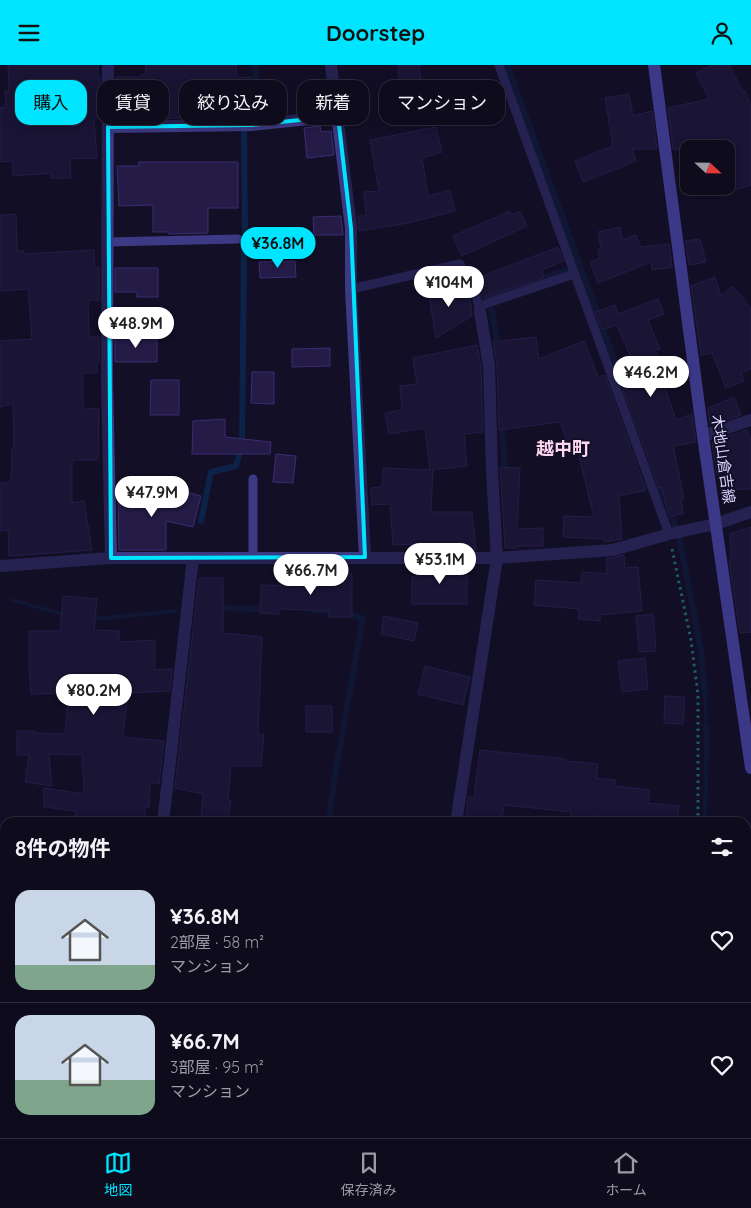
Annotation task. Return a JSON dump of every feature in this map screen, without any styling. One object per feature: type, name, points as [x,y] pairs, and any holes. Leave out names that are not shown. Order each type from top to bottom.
[{"type":"main road","name":"木地山倉吉線","points":[[654,65],[703,436],[751,768]]},
{"type":"street","points":[[108,65],[107,380],[111,558]]},
{"type":"street","points":[[331,65],[333,80]]},
{"type":"street","points":[[108,127],[252,125],[297,120]]},
{"type":"street","points":[[339,125],[351,228],[351,289],[365,557]]},
{"type":"street","points":[[457,817],[497,558],[489,365],[479,309]]},
{"type":"street","points":[[703,436],[751,420]]},
{"type":"street","points":[[0,566],[111,558],[497,558],[613,550],[668,534],[716,524],[751,512]]},
{"type":"street","points":[[164,817],[193,558]]},
{"type":"lane","points":[[499,65],[668,534]]},
{"type":"lane","points":[[108,242],[238,239]]},
{"type":"lane","points":[[351,289],[460,264],[476,296],[479,309],[574,274]]},
{"type":"lane","points":[[253,558],[254,479]]},
{"type":"path","points":[[672,548],[691,640],[698,695],[698,817]]},
{"type":"highlighted area","points":[[338,116],[351,228],[365,557],[111,558],[108,127],[252,125]]},
{"type":"water","points":[[11,598],[82,618],[177,609],[177,613],[83,622],[10,601]]},
{"type":"water","points":[[703,689],[706,689],[708,733],[705,732]]},
{"type":"water","points":[[704,746],[709,747],[707,817],[703,817]]},
{"type":"building","points":[[8,65],[98,65],[98,77],[100,77],[100,80],[97,80],[97,118],[94,118],[97,158],[70,159],[71,178],[51,178],[51,173],[13,176],[12,161],[0,162],[0,108],[6,107],[5,91],[9,91]]},
{"type":"building","points":[[146,65],[236,65],[236,78],[251,77],[251,80],[179,80],[179,118],[169,118],[169,80],[116,80],[116,77],[141,77],[141,75],[145,75]]},
{"type":"building","points":[[398,65],[419,65],[421,80],[399,80]]},
{"type":"building","points":[[712,65],[729,65],[743,92],[745,91],[751,105],[751,185],[735,189],[735,140],[680,140],[680,149],[673,149],[668,108],[709,99],[696,73]]},
{"type":"building","points":[[629,94],[633,116],[652,111],[657,149],[632,149],[636,161],[583,182],[575,161],[613,146],[605,98]]},
{"type":"building","points":[[320,126],[321,132],[331,131],[334,155],[307,158],[304,128]]},
{"type":"building","points":[[436,127],[442,152],[422,158],[428,196],[450,190],[455,211],[408,223],[359,231],[358,216],[366,216],[364,192],[379,191],[370,140]]},
{"type":"building","points":[[139,162],[238,162],[238,208],[208,208],[208,233],[169,234],[169,232],[153,232],[153,205],[119,206],[117,166],[139,166]]},
{"type":"building","points":[[510,211],[511,215],[520,211],[527,226],[462,256],[453,236]]},
{"type":"building","points":[[16,214],[17,251],[24,251],[24,254],[94,250],[95,268],[99,268],[99,300],[88,300],[89,337],[99,337],[99,362],[97,362],[97,373],[83,373],[83,408],[99,409],[98,460],[72,460],[72,503],[84,501],[92,550],[9,556],[8,530],[0,531],[0,483],[11,482],[12,448],[14,448],[13,404],[0,407],[0,341],[32,339],[28,289],[0,291],[0,215]]},
{"type":"building","points":[[341,216],[343,235],[314,235],[313,217]]},
{"type":"building","points":[[620,227],[622,240],[636,235],[641,247],[669,244],[672,267],[652,270],[651,262],[598,283],[590,262],[600,258],[597,250],[601,248],[598,232]]},
{"type":"building","points":[[700,239],[706,262],[689,265],[685,241]]},
{"type":"building","points":[[558,247],[564,261],[542,270],[544,278],[483,298],[475,279]]},
{"type":"building","points":[[295,261],[296,277],[260,278],[259,262]]},
{"type":"building","points":[[115,268],[158,268],[158,297],[137,297],[137,292],[115,292]]},
{"type":"building","points":[[715,277],[721,296],[733,286],[751,309],[751,369],[741,373],[744,381],[726,388],[712,353],[701,355],[691,286]]},
{"type":"building","points":[[463,284],[470,298],[472,316],[436,338],[428,290],[445,288],[446,291]]},
{"type":"building","points":[[658,299],[664,314],[648,320],[660,349],[655,350],[666,377],[662,379],[676,420],[692,414],[696,442],[673,446],[684,499],[681,499],[683,514],[669,516],[662,487],[659,488],[616,371],[634,365],[617,325],[602,330],[595,312],[615,305],[618,314]]},
{"type":"building","points":[[115,337],[157,337],[157,362],[115,362]]},
{"type":"building","points":[[536,337],[539,359],[584,341],[598,377],[605,375],[646,490],[619,496],[622,539],[604,542],[604,539],[563,537],[564,516],[594,517],[577,448],[571,451],[560,422],[499,430],[497,365],[493,342]]},
{"type":"building","points":[[477,345],[481,366],[483,432],[464,434],[467,466],[432,470],[431,512],[472,512],[476,550],[416,550],[416,544],[393,545],[390,504],[372,505],[371,488],[382,487],[383,468],[430,470],[425,428],[389,434],[385,413],[402,410],[400,386],[417,384],[413,358]]},
{"type":"building","points":[[330,348],[330,366],[292,367],[292,349]]},
{"type":"building","points":[[252,372],[274,372],[274,404],[251,403]]},
{"type":"building","points":[[151,380],[179,380],[179,415],[150,415]]},
{"type":"building","points":[[734,397],[741,415],[710,425],[708,408]]},
{"type":"building","points":[[225,419],[225,437],[271,442],[270,454],[192,454],[193,421]]},
{"type":"building","points":[[747,430],[751,439],[751,489],[726,490],[726,471],[717,475],[712,442]]},
{"type":"building","points":[[276,454],[296,456],[293,483],[273,482]]},
{"type":"building","points":[[500,467],[520,468],[517,529],[543,528],[543,546],[505,548]]},
{"type":"building","points":[[118,491],[138,491],[138,494],[182,495],[183,491],[201,496],[193,527],[166,521],[166,550],[119,550]]},
{"type":"building","points":[[751,527],[751,632],[740,633],[729,562],[731,562],[730,534]]},
{"type":"building","points":[[624,555],[625,568],[638,567],[642,611],[600,615],[600,621],[578,619],[579,609],[534,605],[536,580],[581,583],[582,572],[607,574],[606,559]]},
{"type":"building","points":[[416,566],[467,566],[467,604],[412,604],[412,577],[416,577]]},
{"type":"building","points":[[329,574],[352,574],[352,617],[329,617],[329,611],[279,609],[279,614],[260,613],[261,585],[302,586],[302,577],[329,578]]},
{"type":"building","points":[[199,578],[223,578],[223,633],[262,637],[258,734],[264,735],[261,766],[231,766],[228,800],[231,800],[228,817],[201,817],[203,794],[175,788]]},
{"type":"building","points":[[63,596],[97,599],[94,630],[119,631],[119,642],[155,640],[155,670],[172,669],[170,691],[128,693],[123,737],[164,741],[159,784],[150,782],[149,808],[145,807],[145,817],[75,817],[76,811],[44,807],[44,788],[84,794],[82,755],[49,754],[52,786],[25,782],[29,755],[17,755],[17,731],[65,734],[69,693],[31,694],[29,631],[60,631]]},
{"type":"building","points":[[653,614],[656,651],[639,652],[636,616]]},
{"type":"building","points":[[384,616],[418,623],[414,641],[381,634]]},
{"type":"building","points":[[645,658],[648,689],[622,692],[618,661]]},
{"type":"building","points":[[425,666],[470,677],[463,705],[418,694]]},
{"type":"building","points":[[665,696],[685,697],[683,724],[664,723]]},
{"type":"building","points":[[306,706],[332,706],[332,732],[306,732]]},
{"type":"building","points":[[480,750],[598,764],[596,778],[616,780],[615,786],[650,790],[648,803],[679,806],[678,817],[571,817],[571,812],[504,805],[502,817],[466,817],[468,797],[474,798]]},
{"type":"waterway","points":[[255,65],[256,80]]},
{"type":"waterway","points":[[507,65],[620,376]]},
{"type":"waterway","points":[[244,131],[245,233]]},
{"type":"waterway","points":[[201,521],[211,472],[236,466],[242,445],[244,251]]},
{"type":"waterway","points":[[487,298],[566,270]]},
{"type":"waterway","points":[[492,310],[498,348]]},
{"type":"waterway","points":[[502,423],[505,476]]},
{"type":"waterway","points":[[658,480],[678,533],[701,651],[705,696]]},
{"type":"waterway","points":[[216,608],[268,609]]},
{"type":"waterway","points":[[313,610],[336,612]]},
{"type":"waterway","points":[[329,817],[362,623],[362,618],[346,614]]},
{"type":"waterway","points":[[706,726],[707,754]]},
{"type":"district","name":"越中町","points":[[563,449]]}]
